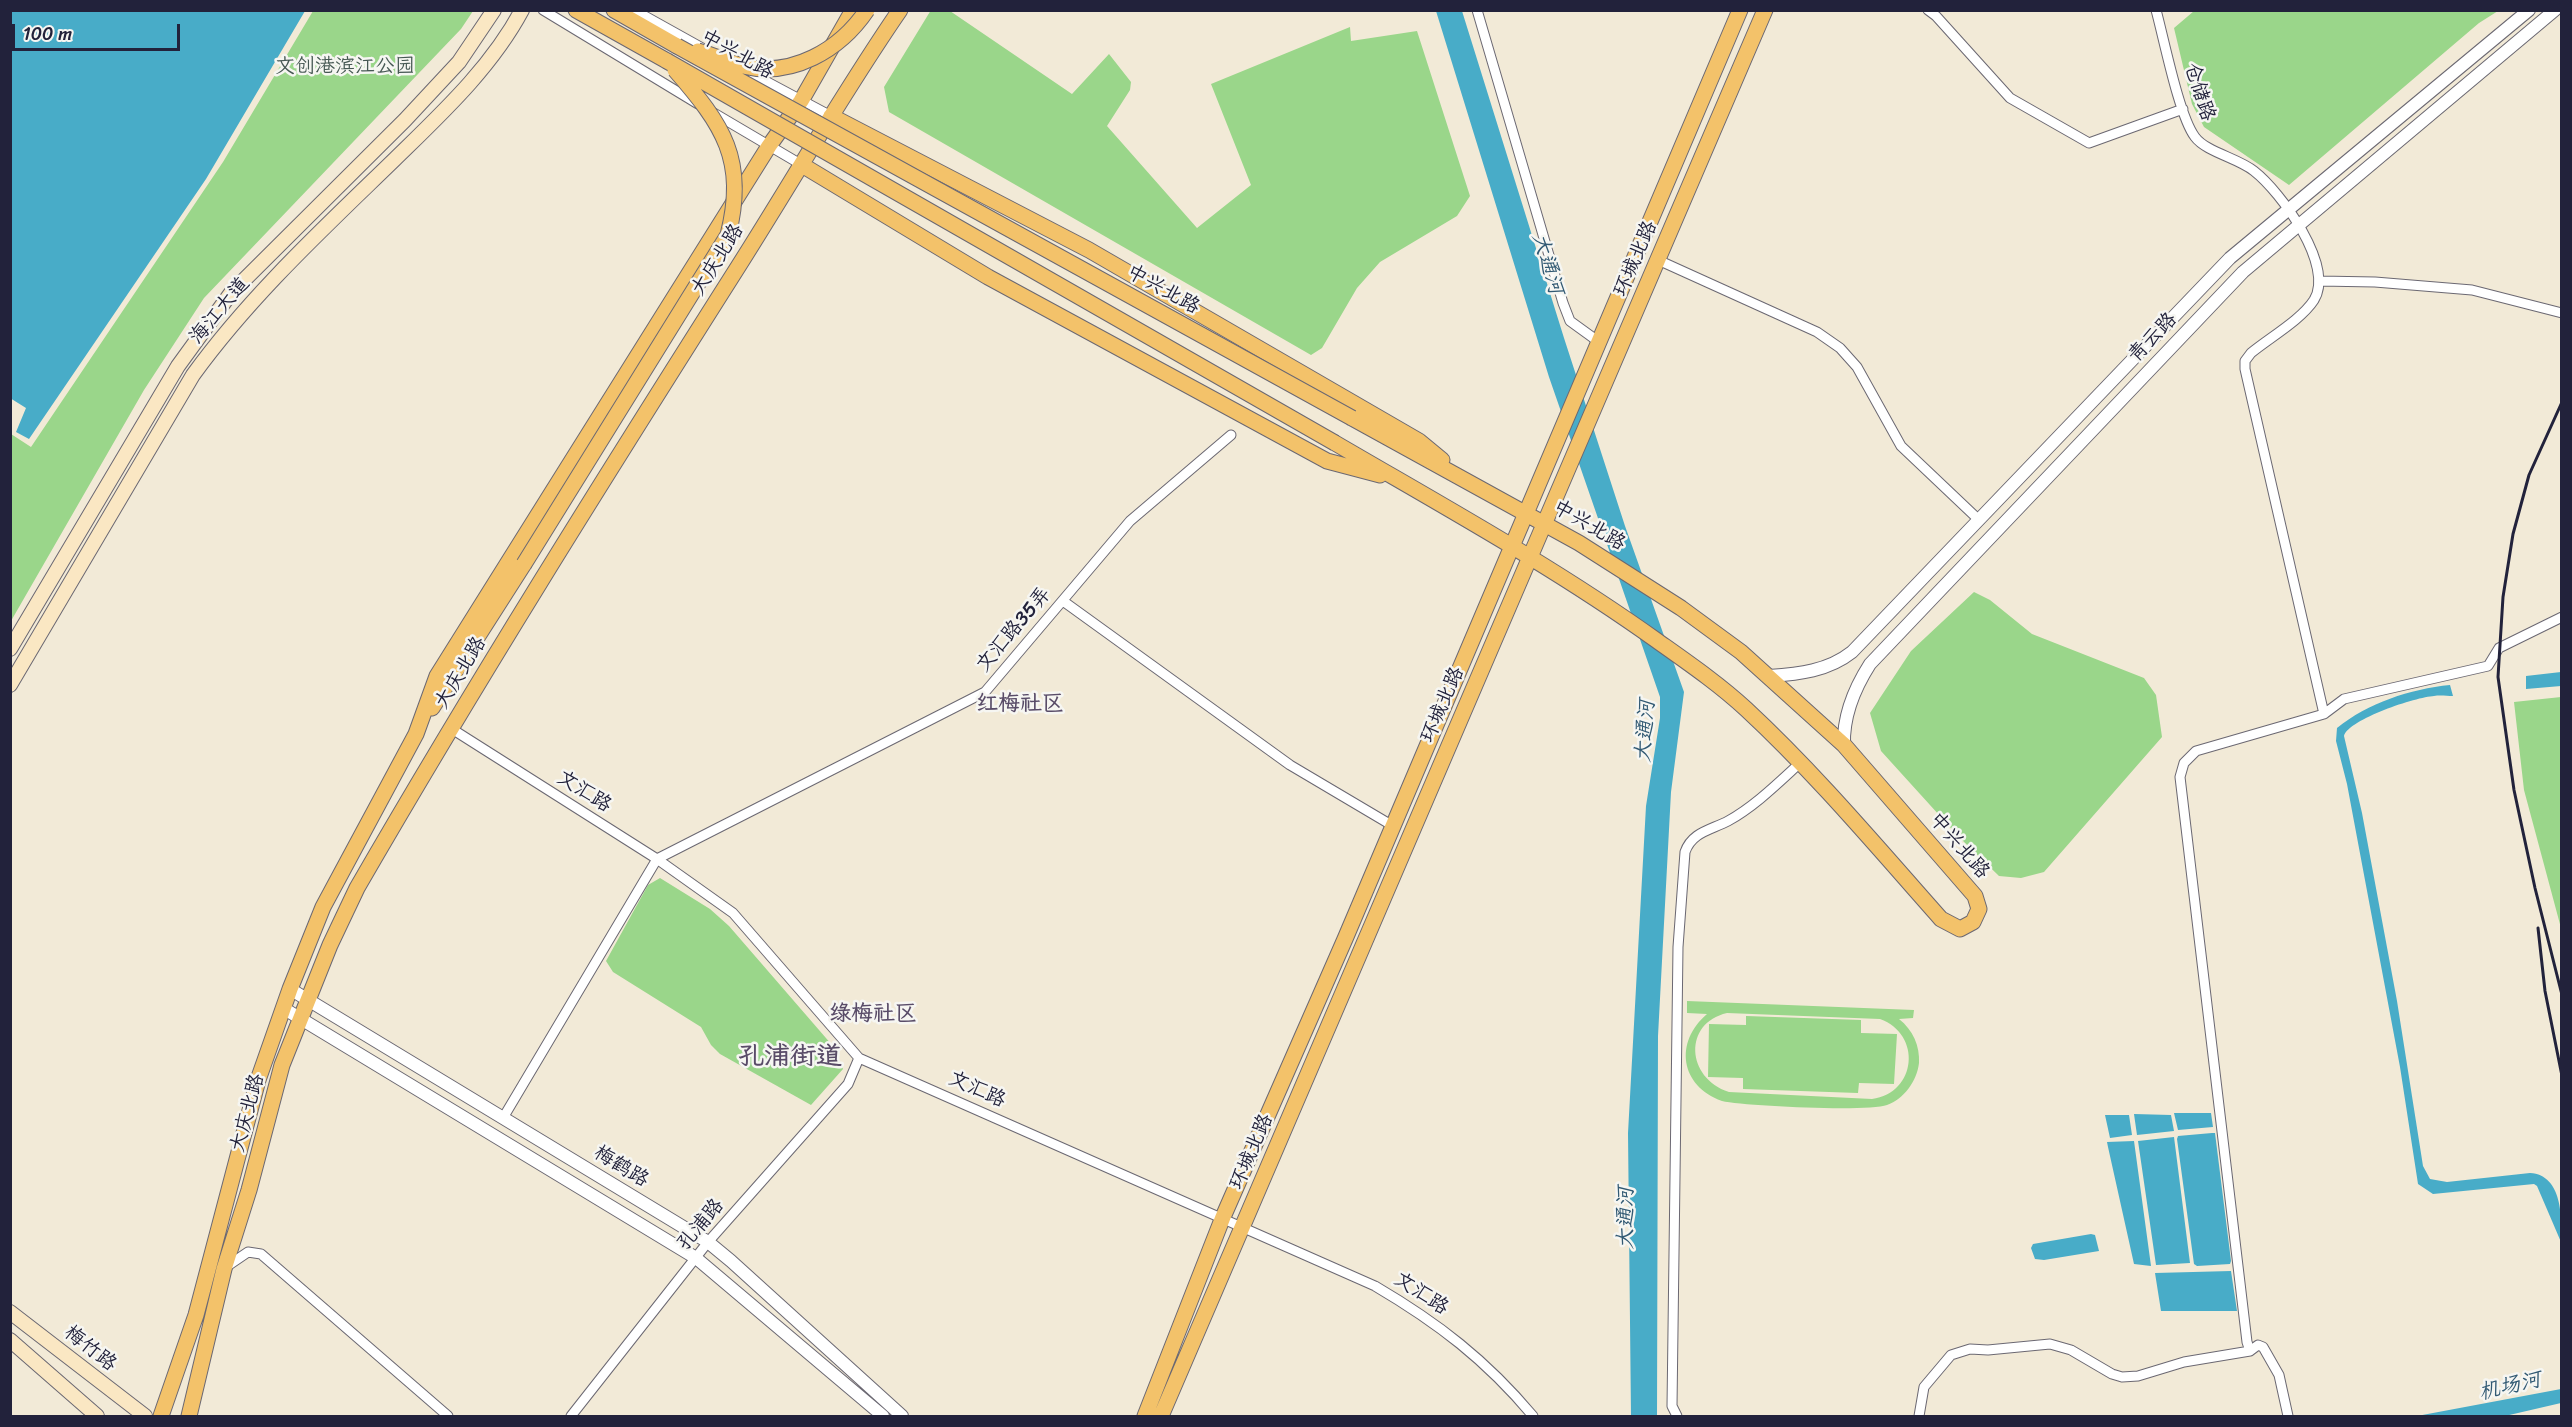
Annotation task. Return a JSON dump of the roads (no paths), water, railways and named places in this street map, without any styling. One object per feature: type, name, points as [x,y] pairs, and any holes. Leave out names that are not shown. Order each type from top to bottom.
[{"type":"main road","name":"海江大道","points":[[10,649],[178,366],[206,326],[231,293],[405,120],[459,62],[494,10]]},
{"type":"main road","name":"海江大道","points":[[10,685],[193,375],[218,340],[282,271],[470,82],[512,30],[522,10]]},
{"type":"main road","name":"中兴北路","points":[[576,10],[1530,556],[1625,618],[1745,708],[1800,763],[1941,919],[1960,929],[1973,921],[1979,909],[1975,896],[1844,745],[1742,652],[1625,571],[1545,524],[614,10]]},
{"type":"main road","name":"大庆北路","points":[[162,1416],[196,1316],[258,1080],[290,989],[323,907],[416,734],[438,676],[769,146],[801,101],[853,10]]},
{"type":"main road","points":[[677,46],[714,55],[743,66],[779,68],[802,63],[820,55],[844,39],[867,10]]},
{"type":"main road","name":"大庆北路","points":[[189,1416],[224,1269],[249,1190],[282,1065],[307,999],[357,888],[581,514],[802,165],[855,75],[900,10]]},
{"type":"main road","name":"环城北路","points":[[1144,1416],[1222,1217],[1393,826],[1740,10]]},
{"type":"main road","name":"环城北路","points":[[1161,1416],[1765,10]]},
{"type":"main road","points":[[416,734],[728,235],[735,186],[728,145],[713,117],[667,61]]},
{"type":"main road","points":[[831,116],[1099,256],[1419,441],[1470,483]]},
{"type":"main road","points":[[802,165],[988,277],[1327,461],[1397,479]]},
{"type":"main road","name":"梅竹路","points":[[10,1312],[146,1416]]},
{"type":"main road","points":[[10,1340],[96,1416]]},
{"type":"street","points":[[543,10],[802,165]]},
{"type":"street","points":[[634,10],[831,116]]},
{"type":"street","points":[[841,31],[844,10]]},
{"type":"street","points":[[1477,10],[1563,303],[1570,321],[1599,342]]},
{"type":"street","points":[[1928,10],[2010,98],[2089,143],[2183,109]]},
{"type":"street","name":"仓储路","points":[[2156,10],[2183,109],[2193,135],[2198,141],[2253,170],[2272,187],[2289,209],[2313,255],[2320,281]]},
{"type":"street","name":"青云路","points":[[1769,676],[1818,670],[1847,656],[2230,258],[2529,10]]},
{"type":"street","name":"青云路","points":[[1844,745],[1843,729],[1851,696],[1870,664],[2243,272],[2555,10]]},
{"type":"street","points":[[1658,260],[1817,332],[1840,348],[1857,367],[1902,446],[1979,520]]},
{"type":"street","points":[[2324,714],[2245,369],[2246,361],[2251,353],[2313,301],[2320,281],[2472,290],[2562,313]]},
{"type":"street","name":"文汇路35弄","points":[[657,859],[986,693],[1130,521],[1231,435]]},
{"type":"street","points":[[1063,601],[1290,765],[1393,826]]},
{"type":"street","points":[[2250,1351],[2180,777],[2184,763],[2196,751],[2324,714],[2344,699],[2488,666],[2499,648],[2562,618]]},
{"type":"street","name":"文汇路","points":[[452,729],[657,859],[733,913],[859,1058],[1375,1286],[1426,1316],[1468,1349],[1533,1416]]},
{"type":"street","points":[[1677,1416],[1672,1406],[1678,947],[1685,852],[1695,836],[1729,821],[1764,795],[1800,763]]},
{"type":"street","points":[[503,1118],[657,859]]},
{"type":"street","name":"梅鹤路","points":[[290,989],[708,1242],[902,1416]]},
{"type":"street","name":"梅鹤路","points":[[283,1008],[696,1258],[883,1416]]},
{"type":"street","name":"孔浦路","points":[[571,1416],[708,1242],[848,1084],[859,1058]]},
{"type":"street","points":[[224,1269],[248,1252],[261,1254],[448,1416]]},
{"type":"street","points":[[1919,1416],[1924,1387],[1952,1355],[1970,1349],[2016,1348],[2050,1344],[2071,1350],[2112,1374],[2122,1377],[2138,1376],[2184,1362],[2250,1351],[2258,1345],[2263,1347],[2279,1375],[2288,1416]]},
{"type":"water","points":[[10,11],[305,11],[206,179],[29,439],[16,432],[26,408],[10,398]]},
{"type":"water","points":[[1436,11],[1462,11],[1625,526],[1684,692],[1671,792],[1658,1036],[1657,1416],[1631,1416],[1628,1133],[1646,806],[1660,718],[1660,697],[1549,377]]},
{"type":"water","points":[[2561,672],[2561,686],[2526,689],[2526,676]]},
{"type":"water","points":[[2450,685],[2453,696],[2425,697],[2384,710],[2358,723],[2344,736],[2362,813],[2397,1001],[2423,1166],[2430,1179],[2447,1182],[2530,1173],[2541,1176],[2549,1181],[2555,1190],[2560,1211],[2561,1242],[2537,1186],[2534,1184],[2433,1194],[2418,1184],[2400,1067],[2347,784],[2336,741],[2337,728],[2376,704],[2420,690]]},
{"type":"water","points":[[2174,1113],[2211,1113],[2213,1127],[2178,1130]]},
{"type":"water","points":[[2134,1114],[2171,1115],[2174,1131],[2137,1135]]},
{"type":"water","points":[[2105,1115],[2129,1115],[2132,1135],[2110,1138]]},
{"type":"water","points":[[2215,1133],[2231,1261],[2230,1264],[2197,1266],[2194,1264],[2177,1139],[2178,1136]]},
{"type":"water","points":[[2174,1137],[2190,1263],[2156,1265],[2138,1141]]},
{"type":"water","points":[[2134,1141],[2151,1266],[2134,1264],[2107,1142]]},
{"type":"water","points":[[2095,1235],[2099,1251],[2044,1260],[2035,1259],[2031,1248],[2033,1244]]},
{"type":"water","points":[[2231,1271],[2237,1311],[2161,1311],[2155,1273]]},
{"type":"water","points":[[2561,1389],[2561,1403],[2505,1416],[2417,1416]]},
{"type":"railway","points":[[2562,402],[2529,475],[2513,534],[2503,597],[2498,677],[2514,790],[2535,888],[2562,995]]},
{"type":"railway","points":[[2538,928],[2545,991],[2562,1076]]},
{"type":"district","name":"红梅社区","points":[[1020,704]]},
{"type":"district","name":"绿梅社区","points":[[873,1014]]},
{"type":"district","name":"孔浦街道","points":[[790,1057]]},
{"type":"park label","name":"文创港滨江公园","points":[[345,67]]},
{"type":"water label","name":"大通河","points":[[1547,264]]},
{"type":"water label","name":"大通河","points":[[1646,731]]},
{"type":"water label","name":"大通河","points":[[1627,1218]]},
{"type":"water label","name":"机场河","points":[[2510,1387]]}]
